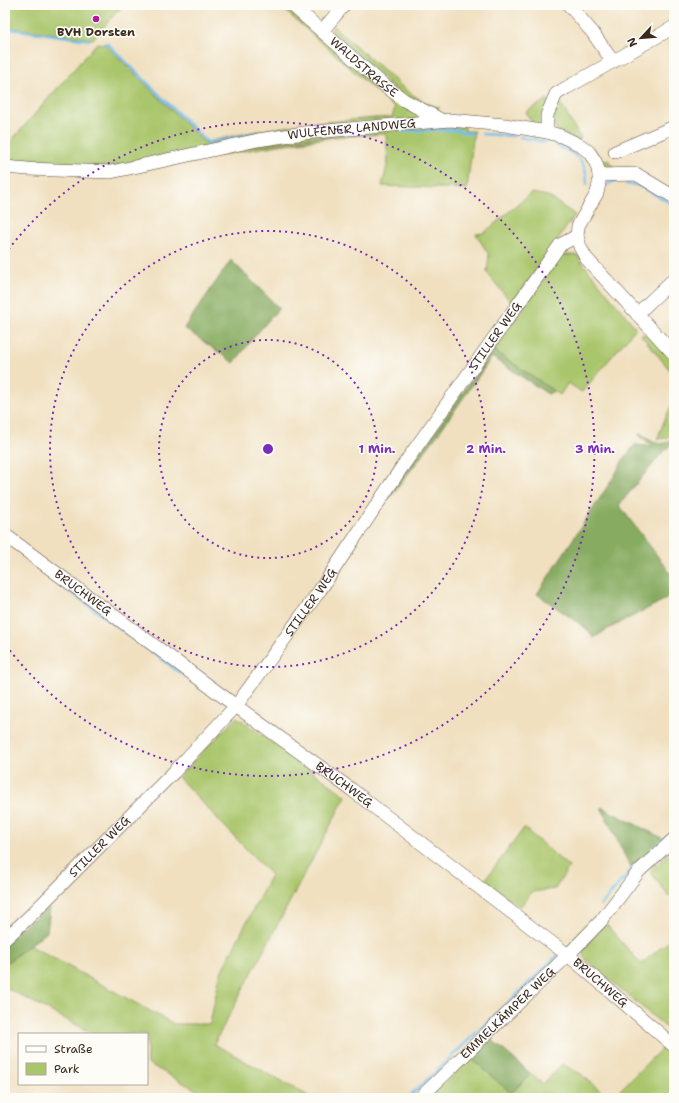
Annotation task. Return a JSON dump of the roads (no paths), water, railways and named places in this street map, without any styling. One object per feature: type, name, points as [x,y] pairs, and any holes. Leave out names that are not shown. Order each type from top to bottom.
[{"type":"street","name":"WALDSTRASSE","points":[[292,5],[379,81],[404,100],[441,120]]},
{"type":"street","points":[[322,32],[344,5]]},
{"type":"street","points":[[569,5],[593,33],[613,62]]},
{"type":"street","points":[[547,132],[547,115],[556,94],[674,27]]},
{"type":"street","name":"WULFENER LANDWEG","points":[[5,167],[111,172],[258,140],[304,133],[450,120],[505,125],[547,132],[561,136],[580,145],[589,152],[595,161],[599,175]]},
{"type":"street","points":[[615,152],[674,127]]},
{"type":"street","points":[[674,197],[636,174],[599,175],[597,193],[578,226],[577,236],[580,247],[586,258],[674,354]]},
{"type":"street","name":"STILLER WEG","points":[[5,939],[27,919],[174,772],[236,706],[320,590],[402,467],[560,245],[577,236]]},
{"type":"street","points":[[637,314],[674,279]]},
{"type":"street","name":"BRUCHWEG","points":[[5,535],[352,790],[568,956],[674,1046]]},
{"type":"street","name":"EMMELKÄMPER WEG","points":[[420,1098],[568,956],[601,921],[639,871],[674,839]]},
{"type":"waterway","points":[[5,27],[10,29],[89,40]]},
{"type":"waterway","points":[[105,43],[108,44],[208,143],[259,133]]},
{"type":"waterway","points":[[264,133],[282,130]]},
{"type":"waterway","points":[[401,130],[458,130],[472,134]]},
{"type":"waterway","points":[[482,134],[513,136]]},
{"type":"waterway","points":[[520,137],[545,142]]},
{"type":"waterway","points":[[555,145],[569,151],[579,158],[585,169],[587,184]]},
{"type":"waterway","points":[[606,185],[616,181]]},
{"type":"waterway","points":[[626,184],[641,187],[674,205]]},
{"type":"waterway","points":[[29,561],[180,673]]},
{"type":"waterway","points":[[601,905],[632,869],[674,830]]},
{"type":"waterway","points":[[408,1098],[558,955]]},
{"type":"place","name":"BVH Dorsten","points":[[96,19]]}]
